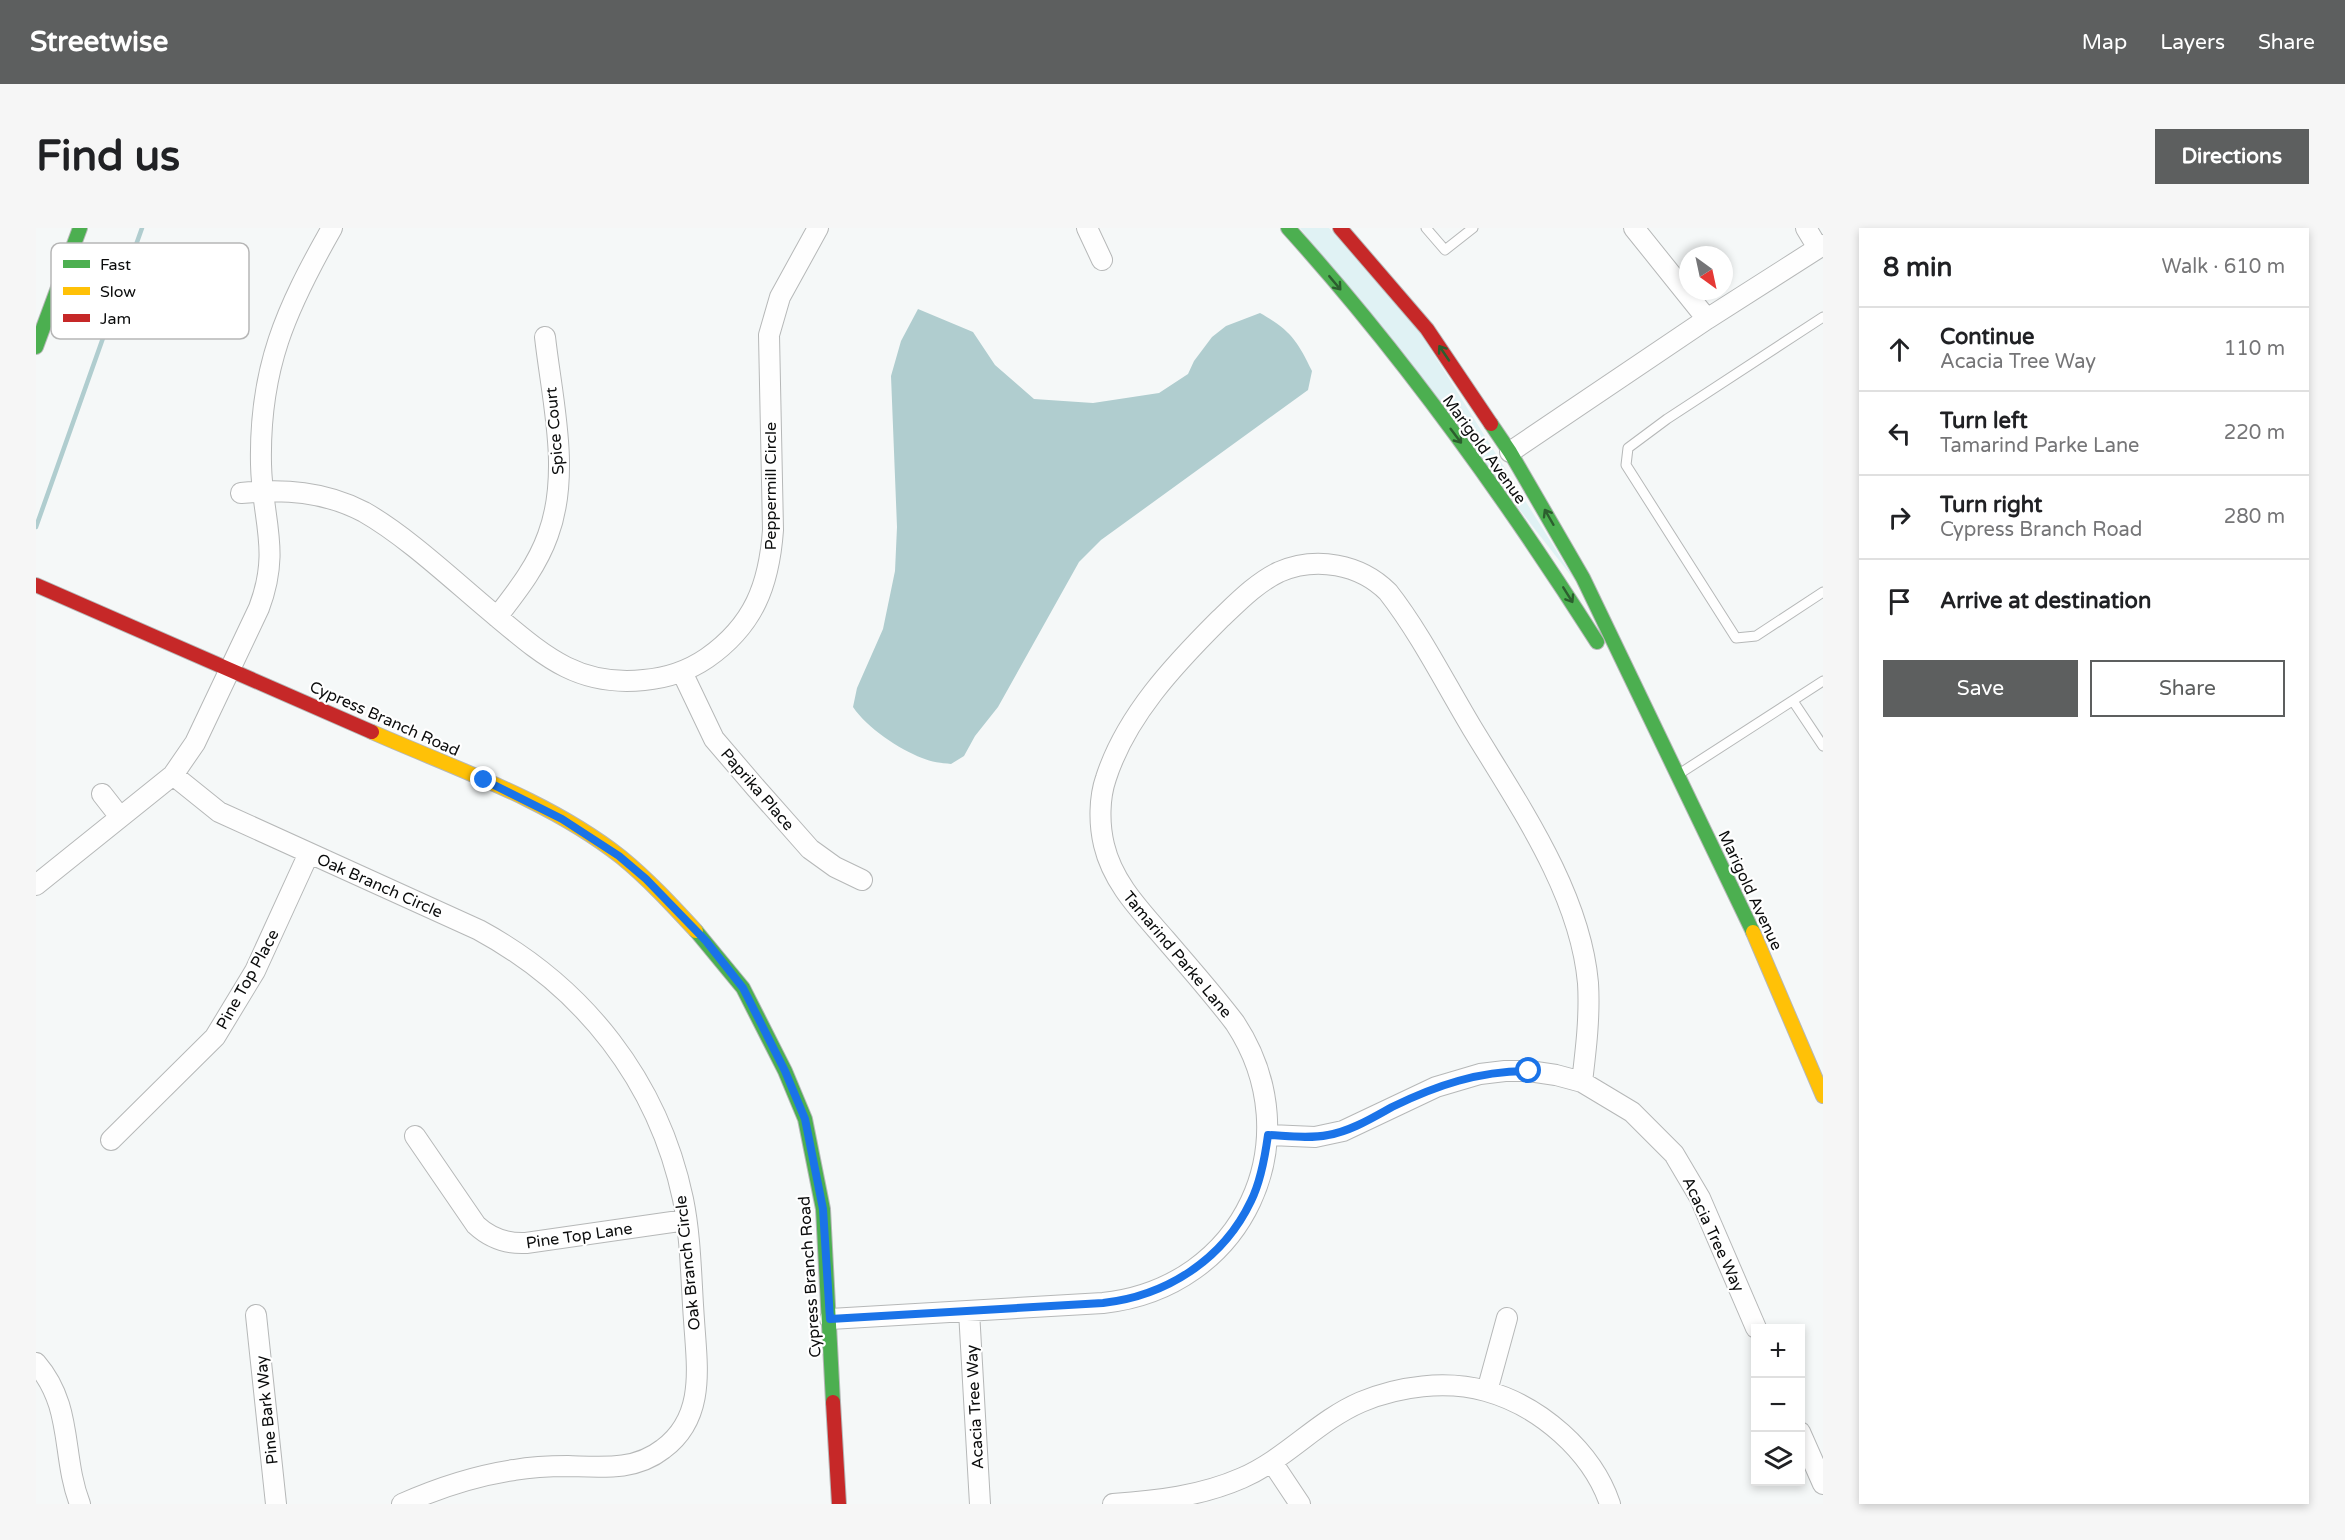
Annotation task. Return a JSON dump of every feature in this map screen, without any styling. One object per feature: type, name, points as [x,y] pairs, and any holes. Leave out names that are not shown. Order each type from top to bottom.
[{"type":"main road","points":[[74,243],[80,228]]},
{"type":"main road","name":"Marigold Avenue","points":[[1288,228],[1396,356],[1564,588],[1598,643],[1640,701]]},
{"type":"main road","name":"Marigold Avenue","points":[[1340,228],[1428,329],[1510,452],[1583,578],[1640,701],[1758,942],[1812,1059],[1823,1096]]},
{"type":"main road","points":[[36,347],[51,306]]},
{"type":"main road","name":"Cypress Branch Road","points":[[36,585],[506,789],[562,819],[602,844],[632,867],[706,941],[731,972],[748,999],[785,1071],[805,1119],[823,1209],[839,1504]]},
{"type":"street","points":[[36,885],[173,775],[195,743],[259,608],[267,589],[271,567],[271,544],[261,442],[265,396],[273,354],[288,311],[333,228]]},
{"type":"street","name":"Peppermill Circle","points":[[241,493],[306,492],[334,500],[364,513],[401,538],[554,662],[588,677],[611,681],[637,681],[682,672],[699,664],[733,638],[758,600],[766,577],[771,555],[772,530],[769,334],[780,297],[818,228]]},
{"type":"street","points":[[1087,228],[1102,260]]},
{"type":"street","points":[[1634,228],[1707,319]]},
{"type":"street","points":[[1510,452],[1707,319],[1820,247],[1806,228]]},
{"type":"street","name":"Spice Court","points":[[497,617],[534,565],[549,534],[556,503],[558,449],[544,337]]},
{"type":"street","name":"Tamarind Parke Lane","points":[[830,1319],[1122,1301],[1141,1296],[1174,1282],[1218,1248],[1242,1217],[1256,1190],[1268,1135],[1267,1109],[1262,1080],[1245,1037],[1224,1007],[1125,891],[1109,860],[1102,834],[1101,807],[1105,779],[1127,732],[1168,675],[1197,642],[1256,587],[1280,572],[1322,564],[1348,567],[1371,577],[1388,592],[1462,712],[1552,865],[1575,917],[1587,981],[1587,1043],[1582,1083]]},
{"type":"street","name":"Paprika Place","points":[[682,672],[714,739],[756,788],[810,849],[836,867],[861,880]]},
{"type":"street","name":"Oak Branch Circle","points":[[173,775],[219,812],[452,917],[501,942],[542,970],[579,1003],[620,1052],[653,1110],[671,1152],[686,1220],[697,1389],[692,1413],[673,1442],[655,1455],[634,1464],[617,1467],[549,1466],[495,1473],[441,1488],[402,1504]]},
{"type":"street","points":[[102,794],[120,817]]},
{"type":"street","name":"Pine Top Place","points":[[111,1140],[215,1037],[255,971],[309,853]]},
{"type":"street","name":"Acacia Tree Way","points":[[1268,1135],[1315,1137],[1343,1131],[1436,1087],[1480,1074],[1529,1071],[1556,1075],[1582,1083],[1632,1112],[1674,1154],[1700,1198],[1754,1324]]},
{"type":"street","name":"Pine Top Lane","points":[[414,1136],[476,1225],[488,1235],[501,1241],[526,1244],[686,1220]]},
{"type":"street","name":"Acacia Tree Way","points":[[969,1311],[980,1504]]},
{"type":"street","name":"Pine Bark Way","points":[[256,1315],[276,1504]]},
{"type":"street","points":[[1487,1391],[1507,1318]]},
{"type":"street","points":[[36,1363],[49,1382],[63,1412],[73,1481],[80,1504]]},
{"type":"street","points":[[1113,1504],[1164,1499],[1213,1489],[1240,1479],[1272,1462],[1340,1413],[1379,1395],[1398,1389],[1421,1386],[1456,1386],[1487,1391],[1519,1405],[1562,1433],[1589,1464],[1610,1504]]},
{"type":"street","points":[[1805,1443],[1823,1484]]},
{"type":"street","points":[[1272,1462],[1300,1504]]},
{"type":"lane","points":[[1426,228],[1445,250],[1473,228]]},
{"type":"lane","points":[[1823,317],[1667,419],[1628,448],[1626,465],[1736,638],[1756,636],[1823,592]]},
{"type":"lane","points":[[1677,775],[1823,681]]},
{"type":"lane","points":[[1793,701],[1819,731],[1823,746]]},
{"type":"shaded area","points":[[1300,228],[1329,228],[1421,334],[1576,582]]},
{"type":"water","points":[[918,309],[973,332],[995,365],[1034,399],[1093,403],[1159,393],[1188,374],[1194,361],[1212,337],[1226,326],[1260,313],[1292,337],[1312,371],[1308,390],[1101,540],[1079,562],[998,707],[975,736],[964,756],[951,764],[925,759],[903,749],[866,723],[853,707],[857,688],[883,629],[895,571],[897,527],[891,376],[901,341]]},
{"type":"waterway","points":[[137,243],[142,228]]},
{"type":"waterway","points":[[36,527],[103,339]]},
{"type":"traffic: fast","points":[[74,243],[80,228]]},
{"type":"traffic: fast","points":[[1288,228],[1372,326],[1451,429],[1489,481],[1597,642]]},
{"type":"traffic: fast","points":[[36,347],[51,306]]},
{"type":"traffic: fast","points":[[1491,424],[1510,452],[1583,578],[1753,932]]},
{"type":"traffic: fast","points":[[696,931],[743,988],[785,1071],[805,1119],[823,1209],[833,1402]]},
{"type":"traffic: slow","points":[[372,732],[501,787],[564,819],[631,865],[696,931]]},
{"type":"traffic: slow","points":[[1753,932],[1823,1096]]},
{"type":"traffic: jam","points":[[1340,228],[1427,329],[1491,424]]},
{"type":"traffic: jam","points":[[36,585],[372,732]]},
{"type":"traffic: jam","points":[[833,1402],[839,1504]]},
{"type":"route","points":[[484,780],[532,802],[619,856],[646,879],[706,941],[743,988],[785,1071],[805,1119],[823,1209],[830,1319],[1103,1303],[1122,1301],[1158,1290],[1191,1271],[1218,1248],[1231,1233],[1256,1190],[1268,1135],[1315,1137],[1329,1135],[1343,1131],[1418,1095],[1456,1080],[1480,1074],[1529,1071]]}]
